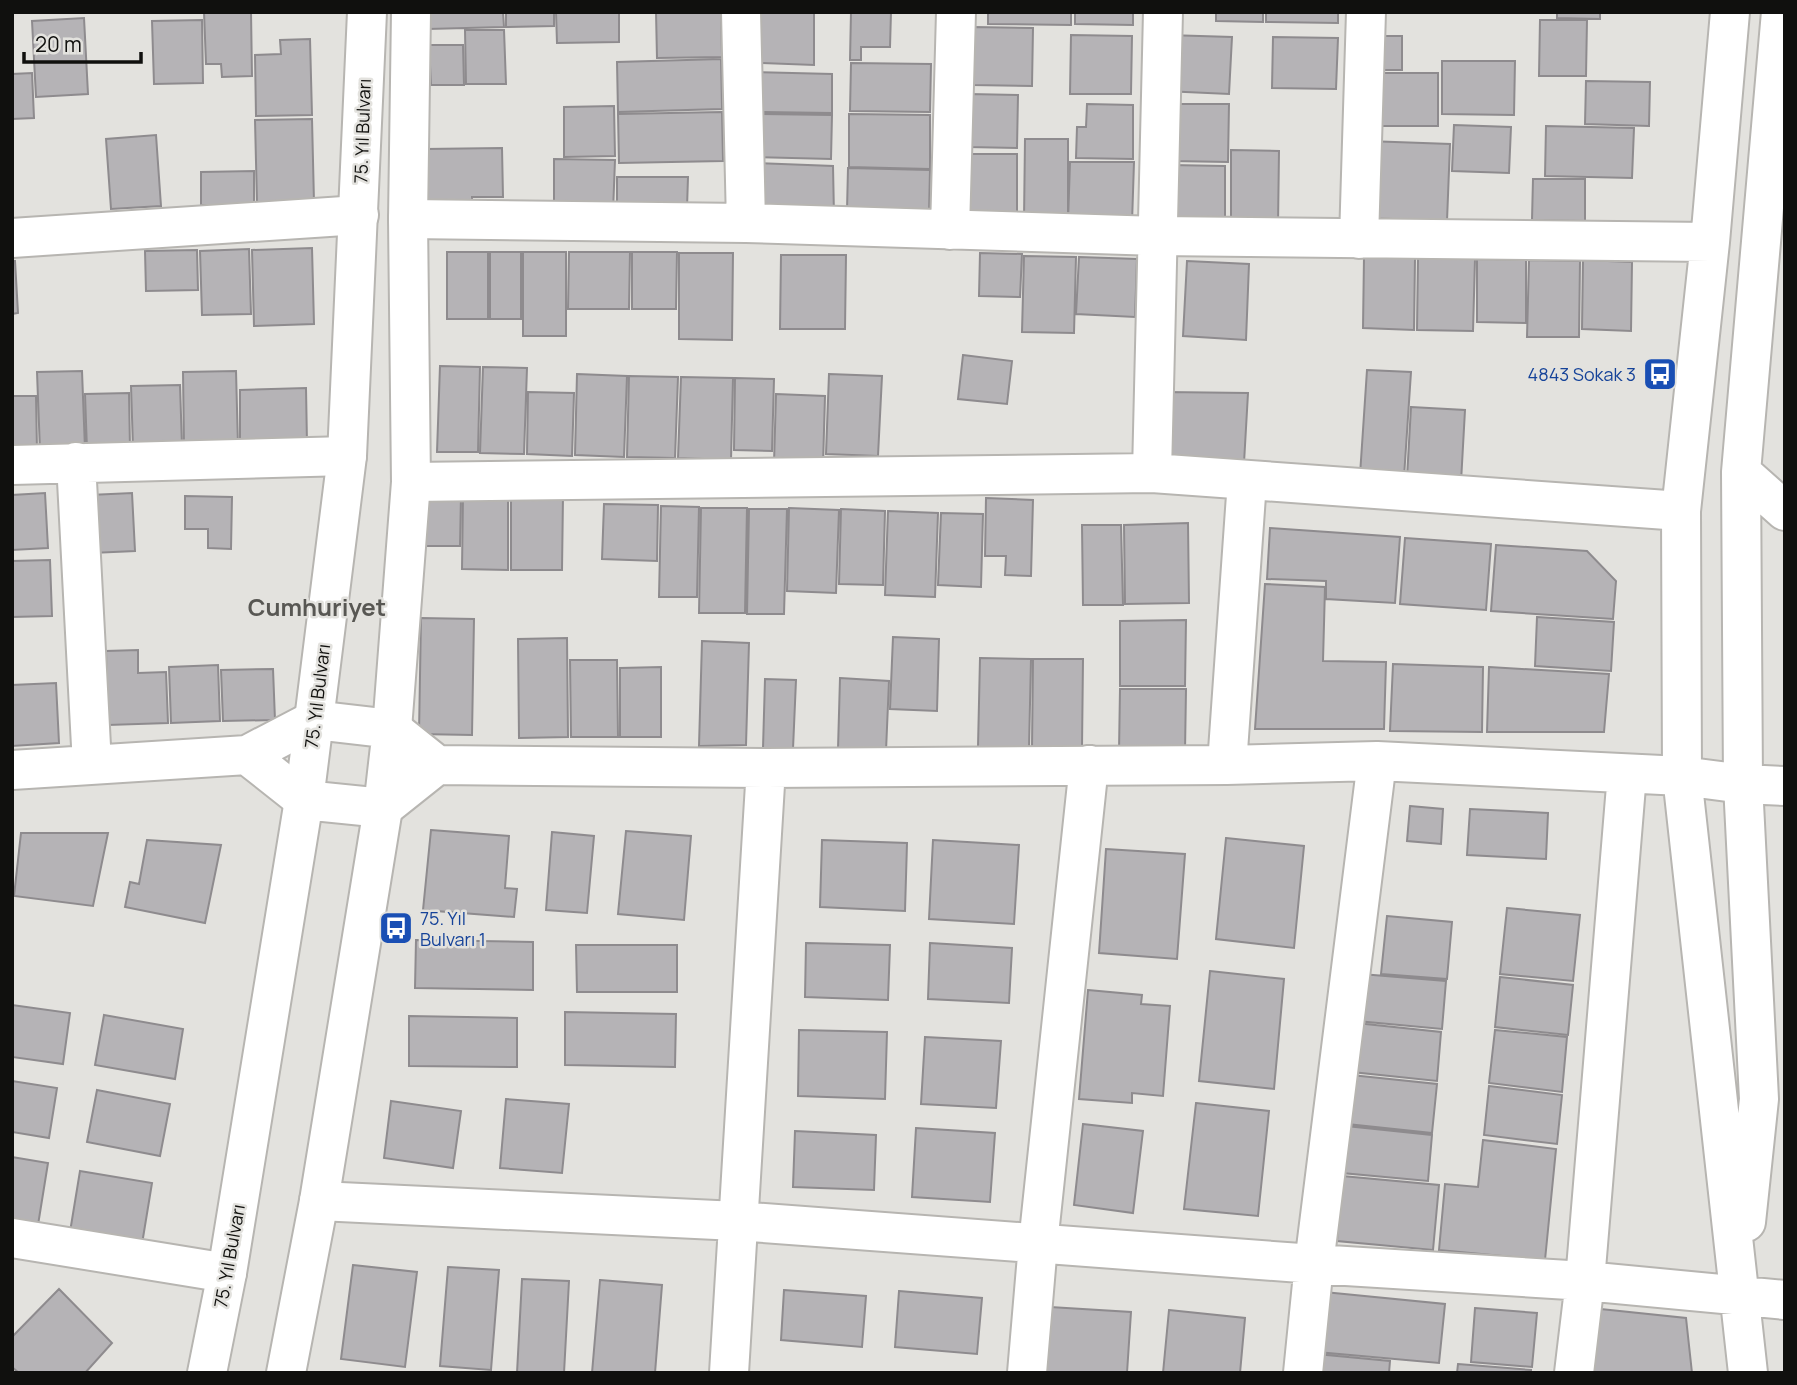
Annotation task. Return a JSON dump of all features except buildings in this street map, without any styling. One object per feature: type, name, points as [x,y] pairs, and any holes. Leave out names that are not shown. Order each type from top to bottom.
[{"type":"street","name":"75. Yıl Bulvarı","points":[[207,1373],[227,1273],[304,800],[347,456],[367,12]]},
{"type":"street","points":[[286,1373],[318,1201],[383,808],[391,729],[411,482],[408,219],[411,12]]},
{"type":"street","points":[[741,12],[746,223]]},
{"type":"street","points":[[950,230],[956,12]]},
{"type":"street","points":[[1152,473],[1163,12]]},
{"type":"street","points":[[1359,239],[1366,12]]},
{"type":"street","points":[[1730,12],[1710,242],[1681,511],[1682,776],[1748,1373]]},
{"type":"street","points":[[1739,1297],[1759,1099],[1743,784],[1741,472],[1781,12]]},
{"type":"street","points":[[12,238],[359,215]]},
{"type":"street","points":[[408,219],[746,223],[1158,236],[1710,242]]},
{"type":"street","points":[[12,465],[347,456]]},
{"type":"street","points":[[76,462],[92,765]]},
{"type":"street","points":[[1741,472],[1785,510]]},
{"type":"street","points":[[411,482],[1152,473],[1681,511]]},
{"type":"street","points":[[1227,765],[1247,481]]},
{"type":"street","points":[[12,770],[247,755],[314,720],[391,729],[437,765],[766,768],[1227,765],[1377,761],[1682,776],[1785,786]]},
{"type":"street","points":[[247,755],[304,800],[383,808],[437,765]]},
{"type":"street","points":[[1303,1373],[1314,1264],[1377,761]]},
{"type":"street","points":[[1027,1373],[1038,1244],[1089,765]]},
{"type":"street","points":[[729,1373],[766,768]]},
{"type":"street","points":[[1574,1373],[1585,1281],[1628,774]]},
{"type":"street","points":[[318,1201],[737,1222],[1585,1281],[1785,1300]]},
{"type":"street","points":[[12,1238],[227,1273]]},
{"type":"place","name":"4843 Sokak 3","points":[[1660,374]]},
{"type":"place","name":"75. Yıl Bulvarı 1","points":[[396,928]]},
{"type":"district","name":"Cumhuriyet","points":[[317,606]]}]
